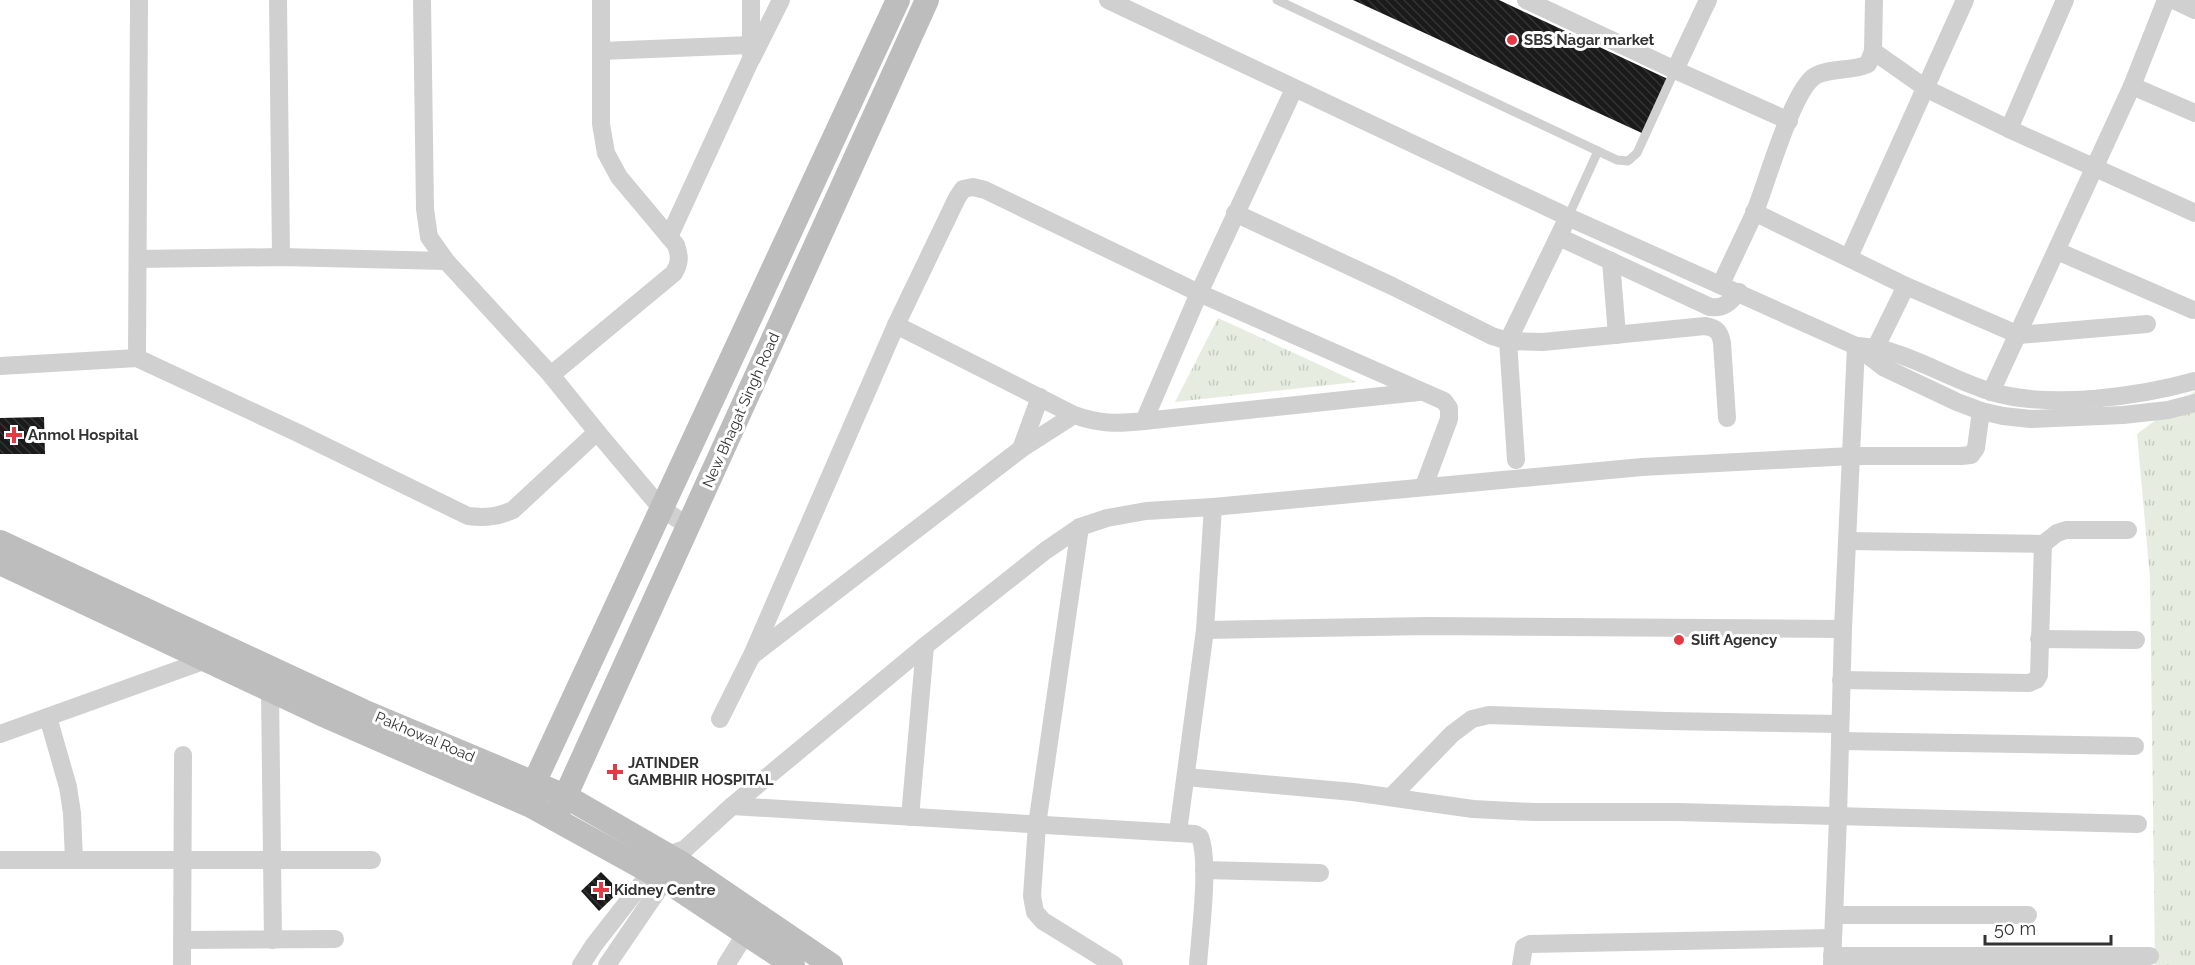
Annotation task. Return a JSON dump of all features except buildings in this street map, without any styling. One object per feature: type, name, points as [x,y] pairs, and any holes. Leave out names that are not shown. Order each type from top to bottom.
[{"type":"street","points":[[137,358],[139,0]]},
{"type":"street","points":[[278,0],[281,257]]},
{"type":"street","points":[[422,0],[424,209],[429,237],[446,261],[551,375],[661,508],[688,526]]},
{"type":"street","points":[[551,375],[674,273],[679,264],[680,254],[676,245],[619,177],[606,153],[601,124],[601,0]]},
{"type":"street","points":[[751,0],[751,52]]},
{"type":"street","points":[[669,237],[751,52],[781,0]]},
{"type":"street","name":"New Bhagat Singh Road","points":[[529,793],[898,0]]},
{"type":"street","name":"New Bhagat Singh Road","points":[[555,819],[927,0]]},
{"type":"street","points":[[1108,0],[1568,217],[1865,347],[1886,351],[1991,392],[2032,398],[2069,399],[2165,389],[2195,381]]},
{"type":"street","points":[[1526,0],[1789,121]]},
{"type":"street","points":[[1720,284],[1754,212],[1789,121],[1808,82],[1826,73],[1860,68],[1868,64],[1873,51],[1874,0]]},
{"type":"street","points":[[1849,257],[1927,89],[1965,0]]},
{"type":"street","points":[[2009,129],[2065,0]]},
{"type":"street","points":[[1991,392],[2132,86],[2166,0]]},
{"type":"street","points":[[2174,0],[2195,10]]},
{"type":"street","points":[[1675,70],[1700,3]]},
{"type":"street","points":[[601,51],[751,52]]},
{"type":"street","points":[[1873,51],[1927,89],[2009,129],[2195,213]]},
{"type":"street","points":[[2132,86],[2195,113]]},
{"type":"street","points":[[1144,421],[1235,213],[1294,89]]},
{"type":"street","points":[[720,719],[752,655],[896,325],[963,189],[973,187],[985,190],[1199,293],[1444,401],[1449,408],[1449,419],[1424,486]]},
{"type":"street","points":[[1754,212],[1906,286],[2019,335],[2147,324]]},
{"type":"street","points":[[1235,213],[1392,286],[1492,336],[1508,340],[1543,342],[1705,326],[1715,328],[1720,334],[1722,343],[1727,418]]},
{"type":"street","points":[[1516,459],[1508,340],[1568,217]]},
{"type":"street","points":[[1559,237],[1710,307],[1719,308],[1727,304],[1738,292]]},
{"type":"street","points":[[2057,251],[2193,310]]},
{"type":"street","points":[[138,259],[281,257],[446,261]]},
{"type":"street","points":[[1611,261],[1617,334]]},
{"type":"street","points":[[1832,953],[1843,629],[1852,456],[1865,347],[1906,286]]},
{"type":"street","points":[[896,325],[1074,415],[1094,422],[1119,424],[1421,392]]},
{"type":"street","points":[[1865,347],[1883,367],[1981,411],[2031,419],[2067,418],[2168,410],[2195,403]]},
{"type":"street","points":[[0,366],[137,358],[468,516],[484,518],[500,516],[513,510],[597,432]]},
{"type":"street","points":[[1021,449],[1040,397]]},
{"type":"street","points":[[581,965],[594,945],[670,864],[732,806],[925,646],[1045,551],[1080,527],[1107,518],[1146,511],[1213,507],[1642,467],[1852,456],[1971,455],[1976,448],[1981,411]]},
{"type":"street","points":[[752,655],[1021,449],[1074,415]]},
{"type":"street","points":[[1179,832],[1205,630],[1213,507]]},
{"type":"street","points":[[1080,527],[1037,825],[1032,896],[1035,912],[1042,921],[1113,965]]},
{"type":"street","points":[[1848,541],[2043,544],[2057,532],[2066,530],[2128,530]]},
{"type":"street","name":"Pakhowal Road","points":[[0,542],[363,711],[529,793],[555,819],[670,864],[746,933],[793,965]]},
{"type":"street","points":[[1841,680],[2036,681],[2039,675],[2043,544]]},
{"type":"street","name":"Pakhowal Road","points":[[0,563],[270,690],[529,793],[565,796],[831,965]]},
{"type":"street","points":[[1205,630],[1428,626],[1843,629]]},
{"type":"street","points":[[2039,639],[2136,640]]},
{"type":"street","points":[[910,817],[925,646]]},
{"type":"street","points":[[0,734],[206,660]]},
{"type":"street","points":[[270,690],[273,940]]},
{"type":"street","points":[[1392,796],[1452,734],[1472,719],[1489,715],[1667,721],[1840,733],[2135,746]]},
{"type":"street","points":[[48,717],[68,787],[72,813],[74,860]]},
{"type":"street","points":[[182,965],[183,754]]},
{"type":"street","points":[[1186,777],[1392,796],[1473,809],[1533,812],[1678,812],[1838,818],[2138,824]]},
{"type":"street","points":[[732,806],[1195,834],[1200,837],[1204,870],[1198,965]]},
{"type":"street","points":[[0,860],[372,860]]},
{"type":"street","points":[[608,965],[670,864]]},
{"type":"street","points":[[1204,870],[1320,873]]},
{"type":"street","points":[[1834,915],[2028,915]]},
{"type":"street","points":[[726,965],[746,933]]},
{"type":"street","points":[[182,940],[335,939]]},
{"type":"street","points":[[1521,965],[1524,947],[1530,944],[1832,953],[2150,956]]},
{"type":"lane","points":[[1277,0],[1617,160],[1628,161],[1637,153],[1675,70]]},
{"type":"lane","points":[[1568,217],[1598,151]]},
{"type":"green space","points":[[1218,318],[1357,382],[1175,402]]},
{"type":"green space","points":[[2195,391],[2195,965],[2155,965],[2150,577],[2137,434]]},
{"type":"place","name":"SBS Nagar market","points":[[1512,40]]},
{"type":"place","name":"Anmol Hospital","points":[[14,435]]},
{"type":"place","name":"Slift Agency","points":[[1679,640]]},
{"type":"place","name":"JATINDER GAMBHIR HOSPITAL","points":[[615,772]]},
{"type":"place","name":"Kidney Centre","points":[[601,890]]}]
